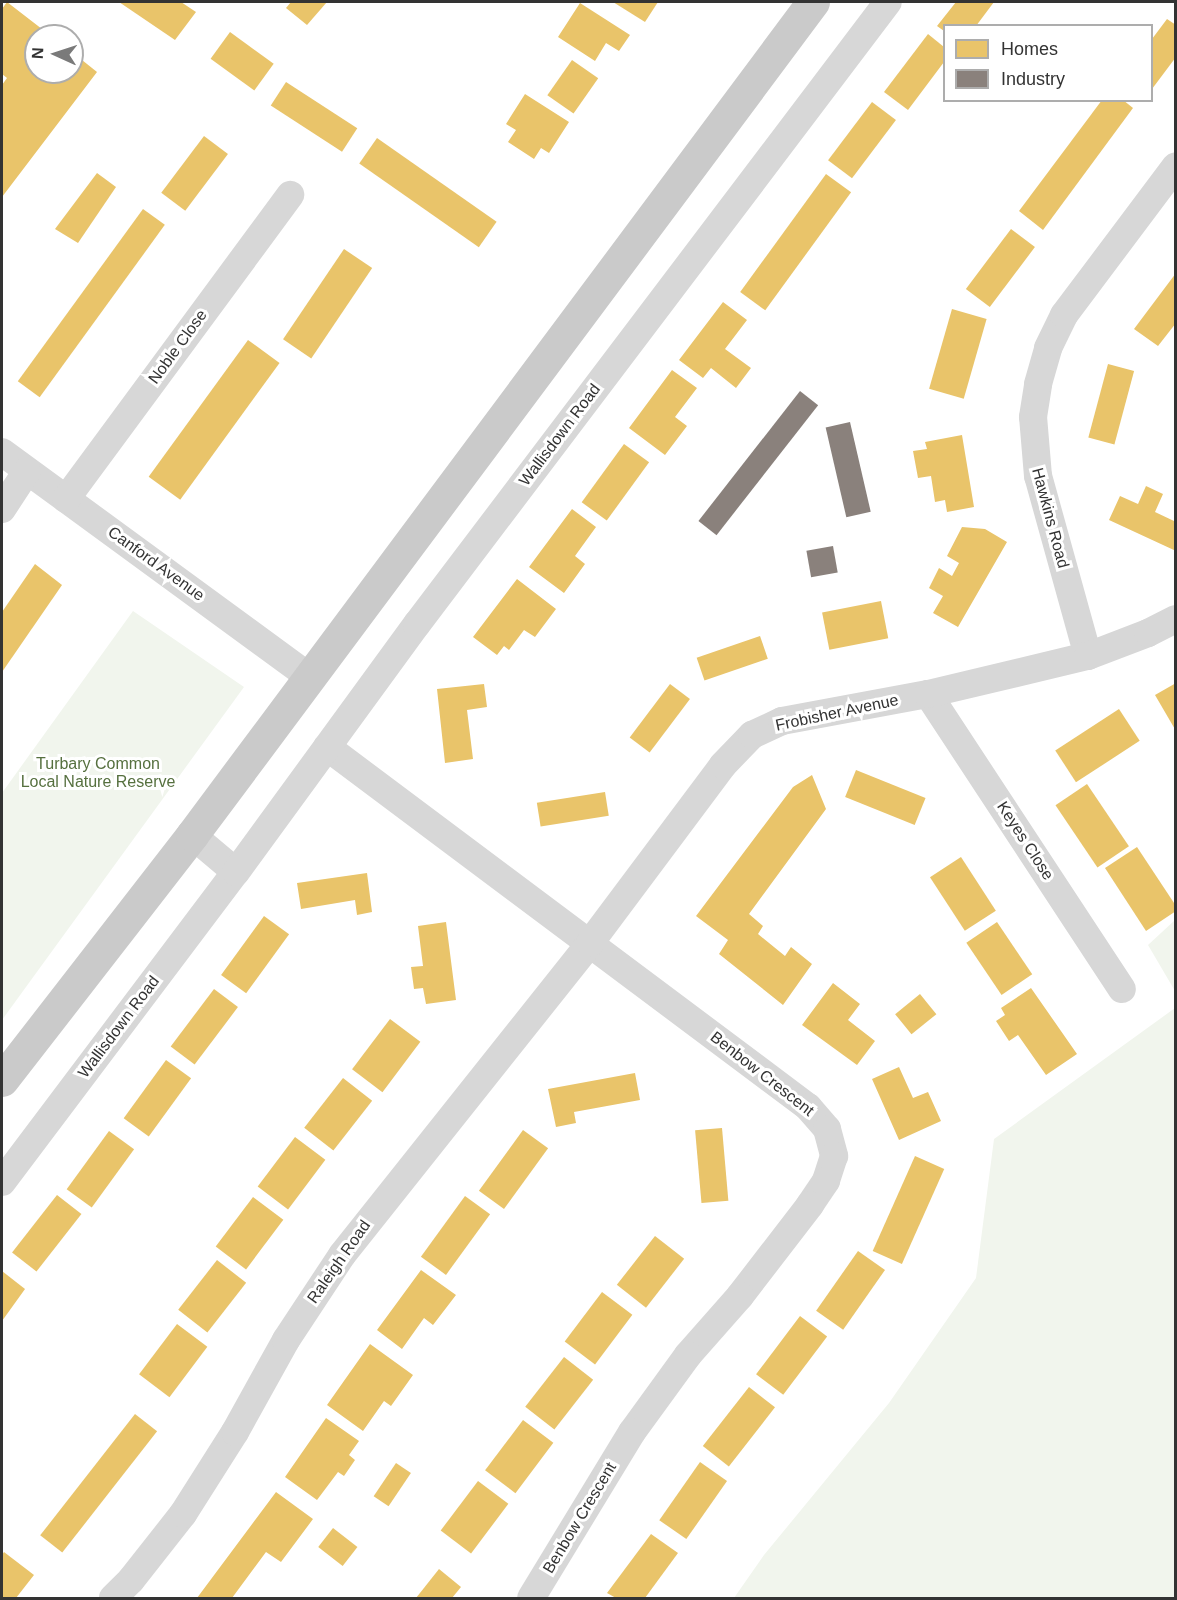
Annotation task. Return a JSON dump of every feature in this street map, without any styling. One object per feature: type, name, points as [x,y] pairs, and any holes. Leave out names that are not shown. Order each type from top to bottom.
[{"type":"main road","points":[[2,1080],[192,835],[813,2]]},
{"type":"street","name":"Wallisdown Road","points":[[2,1182],[888,2]]},
{"type":"street","name":"Hawkins Road","points":[[1088,656],[1038,476],[1034,426],[1038,384],[1048,348],[1064,315],[1176,166]]},
{"type":"street","name":"Noble Close","points":[[66,499],[290,195]]},
{"type":"street","name":"Canford Avenue","points":[[2,452],[309,677]]},
{"type":"street","points":[[2,509],[27,471]]},
{"type":"street","name":"Frobisher Avenue","points":[[590,943],[723,765],[752,735],[782,721],[928,694],[1088,656],[1148,633],[1176,619]]},
{"type":"street","name":"Keyes Close","points":[[928,694],[1122,989]]},
{"type":"street","name":"Benbow Crescent","points":[[327,747],[808,1107],[827,1129],[834,1156],[826,1181],[810,1206],[740,1296],[687,1355],[632,1432],[531,1599]]},
{"type":"street","points":[[192,835],[236,872]]},
{"type":"street","name":"Raleigh Road","points":[[113,1599],[183,1514],[235,1432],[286,1340],[342,1255],[590,943]]},
{"type":"green space","name":"Turbary Common Local Nature Reserve","points":[[133,611],[244,687],[2,1020],[2,793]]},
{"type":"green space","points":[[1175,920],[1175,991],[1148,945]]},
{"type":"green space","points":[[1175,1008],[1175,1598],[734,1598],[764,1555],[889,1403],[976,1278],[994,1139]]},
{"type":"building: Homes","points":[[7,2],[35,24],[24,24],[24,84],[84,84],[84,62],[97,72],[2,197],[2,85],[7,78],[2,74],[2,9]]},
{"type":"building: Homes","points":[[119,2],[181,2],[196,12],[175,40]]},
{"type":"building: Homes","points":[[291,2],[327,2],[307,25],[286,8]]},
{"type":"building: Homes","points":[[613,2],[658,2],[645,22]]},
{"type":"building: Homes","points":[[956,2],[994,2],[978,24],[943,24],[943,30],[937,26]]},
{"type":"building: Homes","points":[[580,3],[630,35],[619,51],[606,43],[595,61],[558,37]]},
{"type":"building: Homes","points":[[1167,19],[1176,25],[1176,57],[1153,88],[1153,38]]},
{"type":"building: Homes","points":[[230,32],[274,64],[254,90],[211,59]]},
{"type":"building: Homes","points":[[928,34],[943,46],[943,63],[908,110],[884,92]]},
{"type":"building: Homes","points":[[572,60],[598,78],[574,114],[547,95]]},
{"type":"building: Homes","points":[[286,82],[357,128],[342,152],[271,105]]},
{"type":"building: Homes","points":[[525,94],[569,122],[549,153],[541,148],[534,159],[508,142],[516,130],[506,124]]},
{"type":"building: Homes","points":[[872,102],[896,120],[852,178],[828,160]]},
{"type":"building: Homes","points":[[1101,102],[1126,102],[1133,108],[1043,230],[1019,211]]},
{"type":"building: Homes","points":[[204,136],[228,154],[185,211],[161,193]]},
{"type":"building: Homes","points":[[377,138],[497,222],[479,247],[359,163]]},
{"type":"building: Homes","points":[[97,173],[116,187],[78,243],[55,229]]},
{"type":"building: Homes","points":[[826,174],[851,192],[765,310],[740,292]]},
{"type":"building: Homes","points":[[143,209],[165,225],[40,397],[18,381]]},
{"type":"building: Homes","points":[[1011,229],[1035,247],[990,307],[966,289]]},
{"type":"building: Homes","points":[[344,249],[372,268],[311,358],[283,339]]},
{"type":"building: Homes","points":[[1176,273],[1176,323],[1158,346],[1134,329]]},
{"type":"building: Homes","points":[[723,302],[747,320],[725,349],[751,368],[736,388],[711,368],[703,378],[679,360]]},
{"type":"building: Homes","points":[[952,309],[987,319],[964,399],[929,389]]},
{"type":"building: Homes","points":[[248,340],[280,363],[180,500],[149,477]]},
{"type":"building: Homes","points":[[1108,364],[1134,371],[1114,444],[1088,437]]},
{"type":"building: Homes","points":[[672,370],[697,388],[675,417],[687,426],[665,455],[629,428]]},
{"type":"building: Homes","points":[[962,435],[974,507],[947,512],[945,500],[935,502],[931,476],[918,478],[913,451],[927,449],[925,442]]},
{"type":"building: Homes","points":[[624,444],[649,462],[607,520],[582,502]]},
{"type":"building: Homes","points":[[1146,486],[1163,494],[1155,512],[1174,521],[1176,517],[1176,551],[1109,520],[1120,496],[1138,504]]},
{"type":"building: Homes","points":[[572,509],[596,527],[575,556],[585,564],[564,593],[529,567]]},
{"type":"building: Homes","points":[[962,527],[985,529],[1007,542],[958,627],[933,613],[943,596],[929,588],[939,568],[952,576],[959,563],[947,556]]},
{"type":"building: Homes","points":[[35,564],[62,585],[2,672],[2,612]]},
{"type":"building: Homes","points":[[517,579],[556,609],[535,637],[524,630],[509,650],[504,646],[497,655],[473,637]]},
{"type":"building: Homes","points":[[881,601],[888,638],[829,650],[822,612]]},
{"type":"building: Homes","points":[[760,636],[768,659],[704,681],[697,658]]},
{"type":"building: Homes","points":[[1176,683],[1176,731],[1155,695]]},
{"type":"building: Homes","points":[[484,684],[487,707],[467,710],[473,759],[445,763],[437,689]]},
{"type":"building: Homes","points":[[670,684],[690,699],[650,753],[630,738]]},
{"type":"building: Homes","points":[[1119,709],[1140,741],[1076,782],[1055,750]]},
{"type":"building: Homes","points":[[856,770],[926,798],[915,825],[845,797]]},
{"type":"building: Homes","points":[[812,775],[826,809],[749,914],[763,926],[758,934],[785,956],[791,947],[812,964],[783,1005],[719,954],[728,940],[696,916],[793,787]]},
{"type":"building: Homes","points":[[1087,784],[1129,846],[1097,867],[1055,805]]},
{"type":"building: Homes","points":[[605,792],[609,816],[541,826],[537,803]]},
{"type":"building: Homes","points":[[1137,847],[1176,906],[1176,911],[1146,931],[1105,868]]},
{"type":"building: Homes","points":[[961,857],[996,911],[965,931],[930,877]]},
{"type":"building: Homes","points":[[367,873],[372,912],[357,915],[355,900],[301,909],[297,883]]},
{"type":"building: Homes","points":[[264,916],[289,934],[246,993],[221,975]]},
{"type":"building: Homes","points":[[446,922],[456,1000],[426,1004],[423,988],[414,989],[411,967],[423,966],[418,926]]},
{"type":"building: Homes","points":[[997,922],[1032,974],[1002,995],[966,943]]},
{"type":"building: Homes","points":[[833,983],[860,1004],[848,1020],[875,1041],[857,1065],[802,1025]]},
{"type":"building: Homes","points":[[1031,988],[1077,1054],[1046,1075],[1018,1035],[1009,1041],[996,1021],[1005,1015],[1001,1008]]},
{"type":"building: Homes","points":[[214,989],[238,1007],[195,1065],[171,1047]]},
{"type":"building: Homes","points":[[920,994],[936,1014],[911,1034],[895,1014]]},
{"type":"building: Homes","points":[[390,1019],[420,1042],[382,1092],[352,1069]]},
{"type":"building: Homes","points":[[166,1060],[191,1078],[149,1136],[124,1118]]},
{"type":"building: Homes","points":[[899,1067],[913,1098],[928,1092],[941,1121],[899,1140],[872,1079]]},
{"type":"building: Homes","points":[[635,1073],[640,1100],[574,1112],[576,1123],[556,1127],[548,1089]]},
{"type":"building: Homes","points":[[343,1078],[372,1101],[333,1150],[304,1128]]},
{"type":"building: Homes","points":[[722,1128],[728,1201],[701,1203],[695,1130]]},
{"type":"building: Homes","points":[[523,1130],[548,1148],[504,1209],[479,1191]]},
{"type":"building: Homes","points":[[109,1131],[134,1149],[92,1207],[67,1189]]},
{"type":"building: Homes","points":[[295,1137],[325,1160],[288,1209],[258,1187]]},
{"type":"building: Homes","points":[[915,1156],[944,1169],[902,1264],[873,1251]]},
{"type":"building: Homes","points":[[57,1195],[81,1214],[36,1272],[12,1253]]},
{"type":"building: Homes","points":[[465,1196],[490,1214],[446,1275],[421,1257]]},
{"type":"building: Homes","points":[[253,1197],[283,1220],[246,1269],[216,1247]]},
{"type":"building: Homes","points":[[655,1236],[684,1259],[646,1308],[617,1285]]},
{"type":"building: Homes","points":[[858,1251],[885,1270],[843,1330],[816,1311]]},
{"type":"building: Homes","points":[[217,1260],[246,1283],[207,1332],[178,1310]]},
{"type":"building: Homes","points":[[421,1270],[456,1295],[433,1325],[424,1318],[402,1349],[377,1330]]},
{"type":"building: Homes","points":[[2,1271],[25,1289],[2,1321]]},
{"type":"building: Homes","points":[[602,1292],[632,1315],[595,1364],[565,1342]]},
{"type":"building: Homes","points":[[800,1316],[827,1336],[783,1395],[756,1374]]},
{"type":"building: Homes","points":[[177,1324],[207,1347],[169,1397],[139,1374]]},
{"type":"building: Homes","points":[[370,1344],[413,1375],[391,1406],[384,1401],[363,1431],[327,1405]]},
{"type":"building: Homes","points":[[564,1357],[593,1380],[554,1429],[525,1407]]},
{"type":"building: Homes","points":[[749,1387],[775,1407],[729,1466],[703,1446]]},
{"type":"building: Homes","points":[[135,1414],[157,1431],[62,1553],[40,1535]]},
{"type":"building: Homes","points":[[326,1418],[359,1441],[349,1455],[355,1460],[344,1476],[338,1472],[317,1500],[285,1477]]},
{"type":"building: Homes","points":[[523,1420],[553,1443],[515,1493],[485,1470]]},
{"type":"building: Homes","points":[[700,1462],[727,1481],[686,1539],[659,1520]]},
{"type":"building: Homes","points":[[396,1463],[411,1473],[389,1506],[374,1496]]},
{"type":"building: Homes","points":[[478,1481],[508,1504],[471,1553],[441,1531]]},
{"type":"building: Homes","points":[[276,1492],[313,1519],[281,1562],[266,1552],[232,1598],[197,1598]]},
{"type":"building: Homes","points":[[333,1528],[357,1547],[343,1566],[318,1547]]},
{"type":"building: Homes","points":[[651,1534],[678,1553],[645,1598],[616,1598],[607,1593]]},
{"type":"building: Homes","points":[[4,1552],[34,1575],[16,1598],[2,1598],[2,1555]]},
{"type":"building: Homes","points":[[439,1569],[461,1587],[452,1598],[416,1598]]},
{"type":"building: Industry","points":[[800,391],[818,405],[717,535],[698,521]]},
{"type":"building: Industry","points":[[850,422],[871,512],[846,517],[826,428]]},
{"type":"building: Industry","points":[[833,546],[838,573],[811,577],[806,551]]}]
